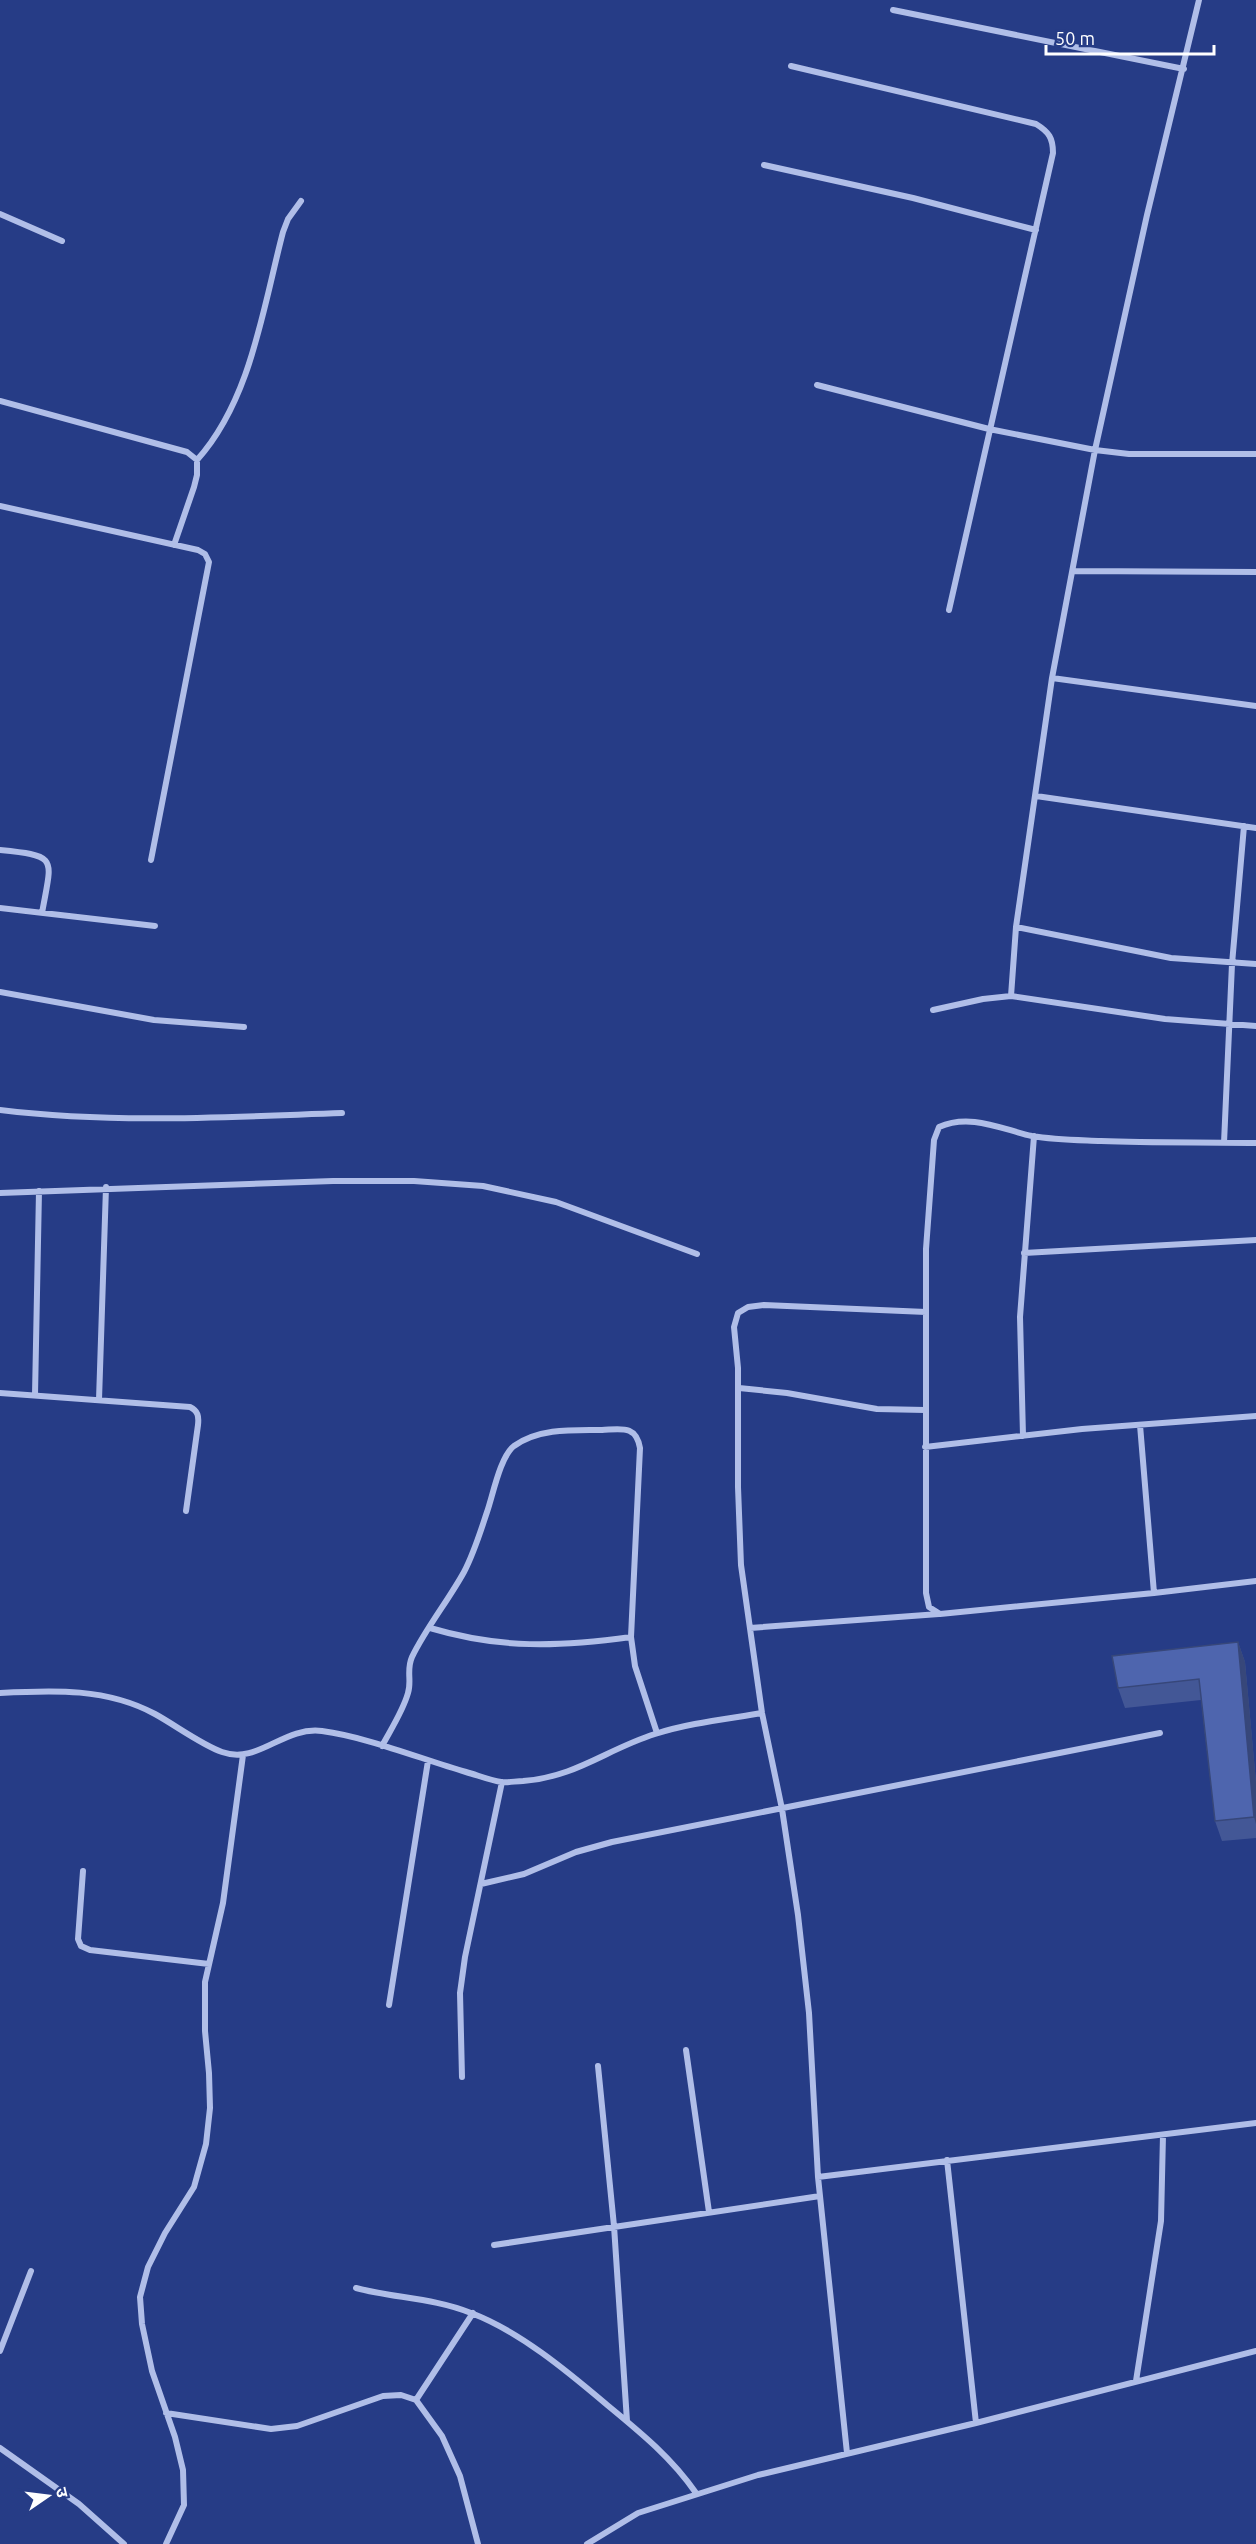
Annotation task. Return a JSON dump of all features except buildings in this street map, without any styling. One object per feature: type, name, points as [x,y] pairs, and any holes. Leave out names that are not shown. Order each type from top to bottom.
[{"type":"street","points":[[1011,996],[1016,927],[1052,678],[1095,450],[1147,215],[1199,0]]},
{"type":"street","points":[[893,10],[1184,69]]},
{"type":"street","points":[[791,66],[1036,124],[1049,132],[1053,143],[1053,153],[1006,365],[989,429],[949,610]]},
{"type":"street","points":[[764,165],[914,198],[1036,230]]},
{"type":"street","points":[[174,545],[194,487],[197,460],[213,442],[226,420],[250,357],[283,231],[288,219],[301,201]]},
{"type":"street","points":[[0,214],[62,241]]},
{"type":"street","points":[[817,385],[989,429],[1095,450],[1129,454],[1256,454]]},
{"type":"street","points":[[0,402],[174,448],[187,452],[197,460]]},
{"type":"street","points":[[0,506],[205,554],[208,571],[151,860]]},
{"type":"street","points":[[1073,571],[1256,572]]},
{"type":"street","points":[[1052,678],[1256,706]]},
{"type":"street","points":[[1035,796],[1256,828]]},
{"type":"street","points":[[1224,1143],[1232,963],[1244,826]]},
{"type":"street","points":[[0,850],[34,853],[43,856],[48,862],[49,871],[42,912]]},
{"type":"street","points":[[0,908],[155,926]]},
{"type":"street","points":[[1016,927],[1132,952],[1171,958],[1256,964]]},
{"type":"street","points":[[0,992],[154,1020],[244,1027]]},
{"type":"street","points":[[933,1010],[983,999],[1011,996],[1097,1010],[1256,1026]]},
{"type":"street","points":[[0,1110],[89,1119],[146,1120],[342,1113]]},
{"type":"street","points":[[940,1614],[929,1606],[926,1593],[925,1447],[926,1249],[934,1140],[939,1127],[951,1122],[971,1121],[1034,1136],[1156,1143],[1256,1143]]},
{"type":"street","points":[[1023,1436],[1020,1317],[1034,1136]]},
{"type":"street","points":[[0,1193],[106,1187],[333,1181],[414,1181],[483,1186],[556,1202],[697,1254]]},
{"type":"street","points":[[99,1400],[106,1187]]},
{"type":"street","points":[[35,1395],[39,1191]]},
{"type":"street","points":[[1024,1253],[1256,1240]]},
{"type":"street","points":[[847,2453],[818,2177],[809,2013],[798,1915],[782,1809],[762,1713],[741,1565],[738,1498],[739,1388],[734,1327],[738,1313],[748,1306],[926,1312]]},
{"type":"street","points":[[739,1388],[787,1393],[877,1409],[925,1410]]},
{"type":"street","points":[[0,1393],[190,1407],[196,1410],[199,1416],[186,1511]]},
{"type":"street","points":[[925,1447],[1140,1425],[1256,1416]]},
{"type":"street","points":[[1140,1425],[1154,1593]]},
{"type":"street","points":[[382,1746],[408,1692],[408,1675],[413,1657],[465,1570],[477,1542],[504,1460],[512,1447],[546,1432],[623,1430],[632,1431],[638,1437],[640,1448],[631,1637],[638,1677],[657,1733]]},
{"type":"street","points":[[750,1628],[940,1614],[1256,1581]]},
{"type":"street","points":[[430,1628],[457,1636],[503,1644],[543,1646],[631,1637]]},
{"type":"street","points":[[0,1693],[46,1690],[98,1694],[124,1699],[222,1752],[243,1755],[265,1748],[279,1738],[320,1730],[502,1782],[541,1780],[561,1775],[657,1733],[762,1713]]},
{"type":"street","points":[[480,1884],[524,1874],[576,1852],[612,1842],[1160,1733]]},
{"type":"street","points":[[166,2544],[184,2505],[183,2470],[152,2372],[142,2324],[140,2297],[148,2267],[194,2187],[206,2144],[209,2073],[205,2031],[206,1982],[223,1903],[243,1755]]},
{"type":"street","points":[[389,2005],[428,1761]]},
{"type":"street","points":[[462,2077],[460,1993],[502,1782]]},
{"type":"street","points":[[83,1870],[78,1939],[81,1946],[90,1950],[209,1964]]},
{"type":"street","points":[[686,2050],[709,2212]]},
{"type":"street","points":[[598,2066],[614,2226],[627,2421]]},
{"type":"street","points":[[818,2177],[1256,2123]]},
{"type":"street","points":[[1136,2381],[1161,2221],[1163,2135]]},
{"type":"street","points":[[948,2160],[976,2422]]},
{"type":"street","points":[[494,2245],[820,2196]]},
{"type":"street","points":[[0,2351],[31,2271]]},
{"type":"street","points":[[356,2288],[441,2302],[473,2313],[525,2342],[565,2369],[665,2453],[696,2493]]},
{"type":"street","points":[[416,2400],[473,2313]]},
{"type":"street","points":[[587,2544],[638,2513],[696,2493],[1256,2351]]},
{"type":"street","points":[[166,2413],[271,2428],[297,2426],[383,2396],[401,2395],[416,2400],[442,2436],[460,2476],[478,2544]]},
{"type":"street","points":[[0,2448],[79,2504],[124,2544]]}]
